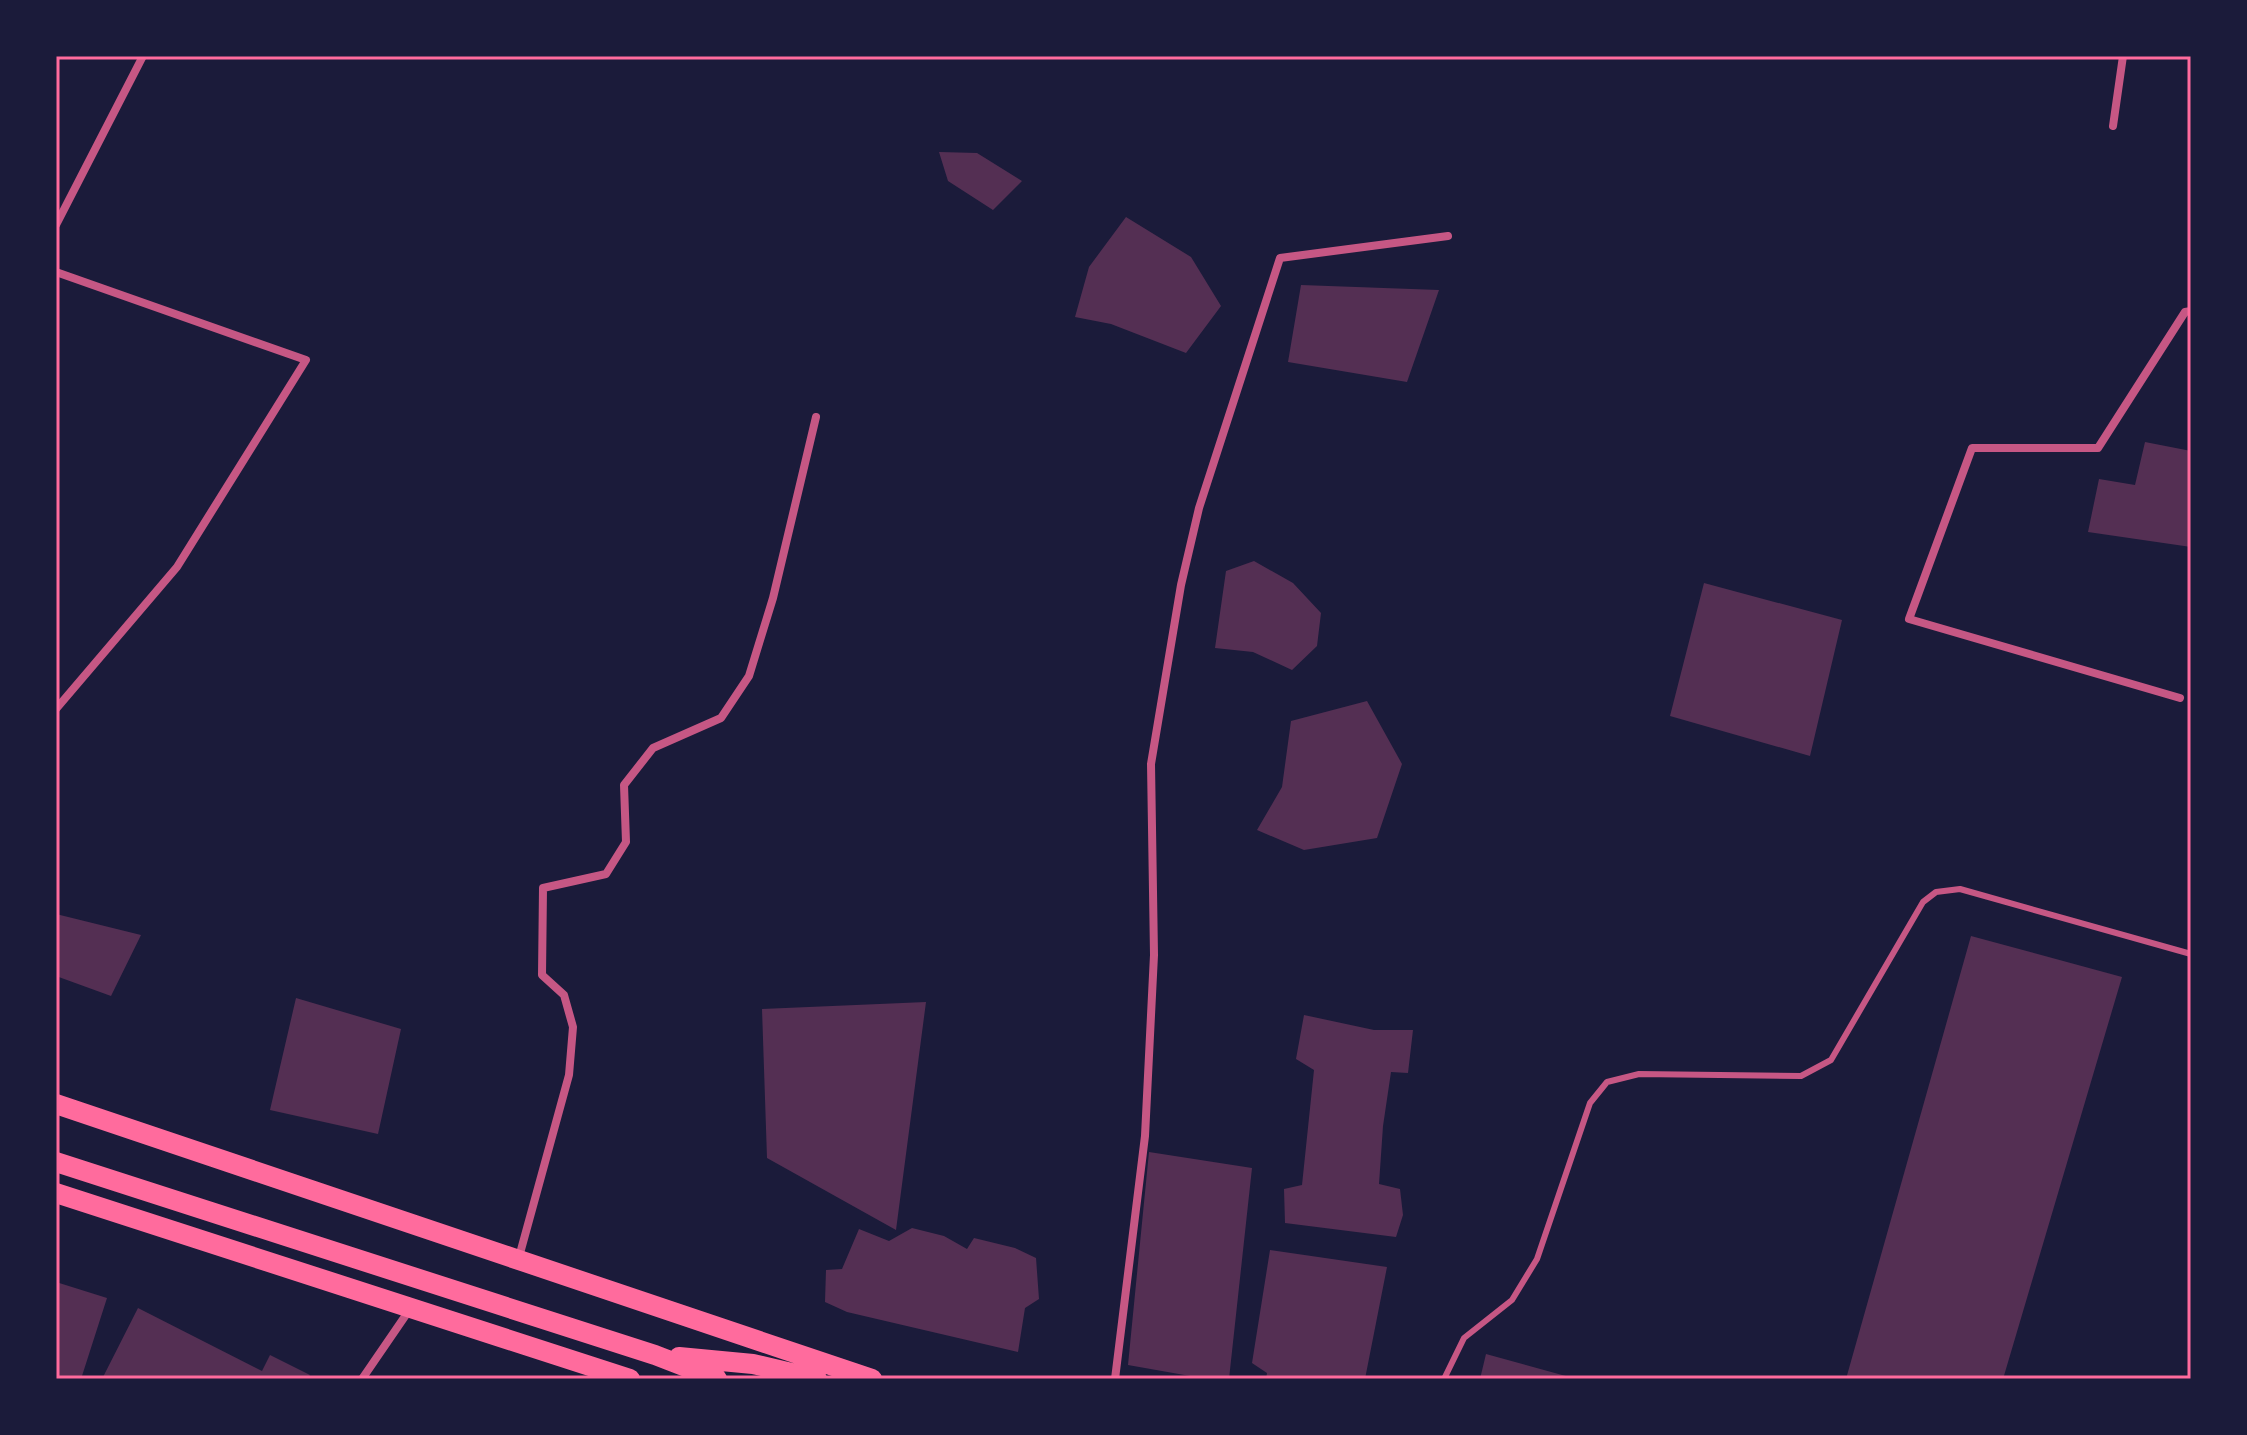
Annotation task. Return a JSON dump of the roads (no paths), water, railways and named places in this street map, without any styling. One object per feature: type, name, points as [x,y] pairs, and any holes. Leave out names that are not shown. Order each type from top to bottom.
[{"type":"main road","points":[[56,1104],[872,1379]]},
{"type":"main road","points":[[56,1162],[655,1355],[717,1379]]},
{"type":"main road","points":[[56,1193],[630,1379]]},
{"type":"main road","points":[[655,1355],[753,1364],[817,1379]]},
{"type":"street","points":[[56,225],[143,56]]},
{"type":"street","points":[[2113,126],[2123,56]]},
{"type":"street","points":[[1115,1379],[1145,1136],[1154,955],[1151,764],[1181,585],[1199,508],[1280,258],[1448,236]]},
{"type":"street","points":[[56,272],[306,360],[177,567],[56,709]]},
{"type":"street","points":[[2180,698],[1909,619],[1972,448],[2098,448],[2185,312],[2191,311]]},
{"type":"street","points":[[518,1262],[569,1075],[573,1027],[564,995],[542,975],[543,888],[606,874],[626,842],[624,785],[653,748],[721,718],[749,676],[777,584],[816,417]]},
{"type":"street","points":[[362,1379],[410,1308]]},
{"type":"lane","points":[[1444,1379],[1464,1338],[1512,1300],[1537,1259],[1590,1103],[1607,1082],[1639,1074],[1801,1076],[1831,1060],[1923,902],[1936,892],[1960,889],[2191,954]]}]
